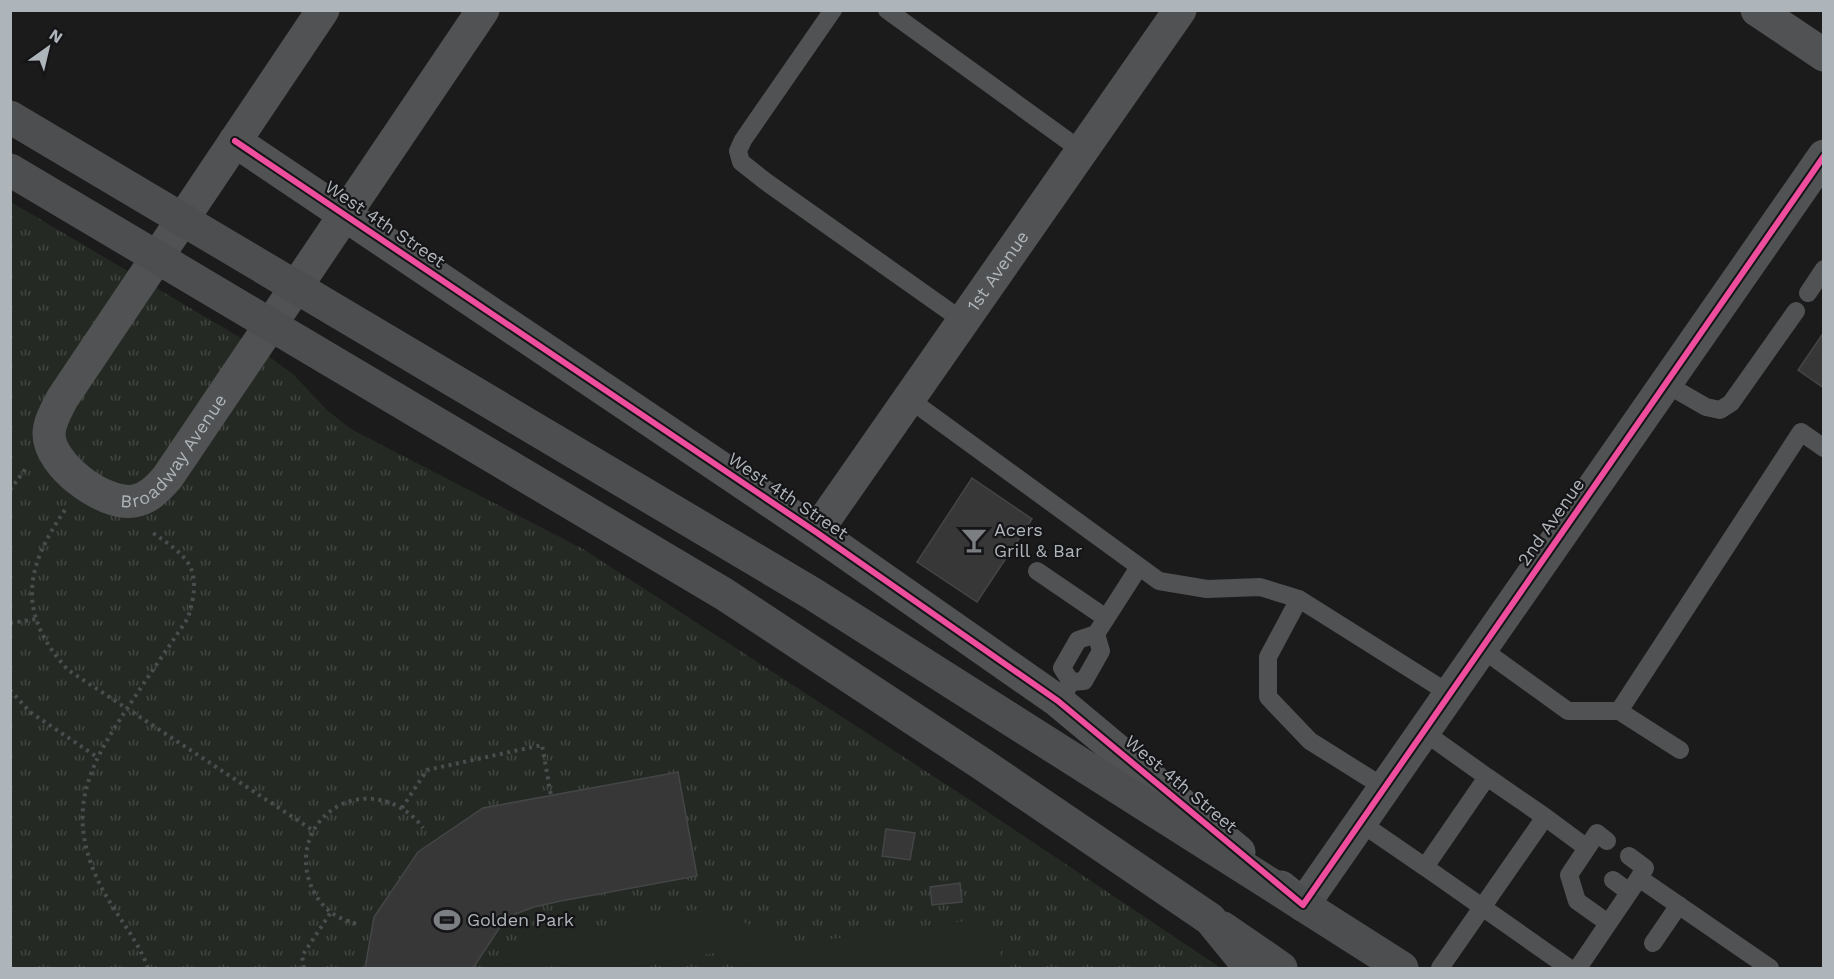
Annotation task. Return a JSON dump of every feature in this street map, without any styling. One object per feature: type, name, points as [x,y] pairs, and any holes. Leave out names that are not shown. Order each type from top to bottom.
[{"type":"highway","points":[[10,117],[813,594],[1402,969]]},
{"type":"highway","points":[[10,170],[724,594],[982,764],[1210,918],[1281,969]]},
{"type":"highway","points":[[1210,918],[1250,969]]},
{"type":"street","name":"Broadway Avenue","points":[[323,10],[58,408],[49,434],[53,451],[69,470],[102,494],[125,502],[143,499],[152,494],[167,478],[483,10]]},
{"type":"street","name":"1st Avenue","points":[[816,532],[1180,10]]},
{"type":"street","points":[[1757,10],[1824,55]]},
{"type":"street","name":"West 4th Street","points":[[235,141],[816,532],[1064,692],[1303,905]]},
{"type":"street","name":"2nd Avenue","points":[[1303,905],[1666,384],[1818,176]]},
{"type":"lane","points":[[833,10],[743,140],[738,151],[741,162],[963,321]]},
{"type":"lane","points":[[888,10],[1082,151]]},
{"type":"lane","points":[[1808,293],[1824,269]]},
{"type":"lane","points":[[1666,384],[1706,407],[1720,410],[1731,402],[1796,311]]},
{"type":"lane","points":[[909,399],[1159,582],[1207,589],[1260,587],[1299,599],[1450,694]]},
{"type":"lane","points":[[1619,711],[1801,432],[1824,448]]},
{"type":"lane","points":[[1096,634],[1101,651],[1084,681],[1064,692],[1062,668],[1078,640],[1096,634],[1139,567]]},
{"type":"lane","points":[[1037,571],[1107,618]]},
{"type":"lane","points":[[1299,599],[1268,657],[1268,697],[1310,741],[1385,788]]},
{"type":"lane","points":[[1482,649],[1568,711],[1619,711],[1680,750]]},
{"type":"lane","points":[[1424,732],[1545,818],[1586,857]]},
{"type":"lane","points":[[1425,867],[1487,777]]},
{"type":"lane","points":[[1440,969],[1545,818]]},
{"type":"lane","points":[[1361,823],[1569,969]]},
{"type":"lane","points":[[1607,841],[1597,833],[1586,857],[1569,875],[1577,901],[1608,923]]},
{"type":"lane","points":[[1578,969],[1645,868],[1629,856]]},
{"type":"lane","points":[[1613,880],[1634,885],[1679,905],[1770,969]]},
{"type":"lane","points":[[1653,943],[1679,905]]},
{"type":"path","points":[[84,483],[56,523],[41,550],[33,575],[33,601],[38,626],[50,650],[68,670],[314,831]]},
{"type":"path","points":[[125,502],[138,521],[177,549],[188,561],[194,578],[194,598],[188,618],[126,709],[97,757],[88,782],[83,807],[86,847],[100,884],[136,943],[148,969]]},
{"type":"path","points":[[10,623],[37,619]]},
{"type":"path","points":[[10,690],[30,712],[97,757]]},
{"type":"path","points":[[402,808],[427,770],[542,745],[551,796]]},
{"type":"path","points":[[356,924],[332,912],[317,897],[309,884],[306,852],[319,822],[330,811],[344,803],[375,798],[391,802],[402,808],[423,828]]},
{"type":"path","points":[[304,969],[302,956],[332,912]]},
{"type":"green space","points":[[11,202],[256,347],[293,374],[328,411],[351,429],[583,549],[964,796],[1221,968],[11,968]]},
{"type":"green space","points":[[712,909],[795,944],[982,919],[996,929],[1003,968],[750,968],[737,949],[628,968],[573,968],[553,965],[544,968],[503,968],[523,944],[544,935],[578,931],[678,912]]},
{"type":"building","points":[[1824,332],[1824,388],[1798,370]]},
{"type":"building","name":"Acers Grill & Bar","points":[[972,478],[1032,519],[977,602],[917,562]]},
{"type":"building","points":[[678,772],[697,876],[561,901],[515,914],[502,924],[473,968],[365,968],[374,917],[418,852],[483,808]]},
{"type":"building","points":[[886,829],[915,833],[910,860],[882,856]]},
{"type":"building","points":[[960,883],[962,902],[932,905],[930,887]]},
{"type":"cycle path","points":[[235,141],[816,532],[1058,701],[1303,905],[1824,156]]},
{"type":"place","name":"Acers Grill & Bar","points":[[974,540]]},
{"type":"place","name":"Golden Park","points":[[447,920]]}]
